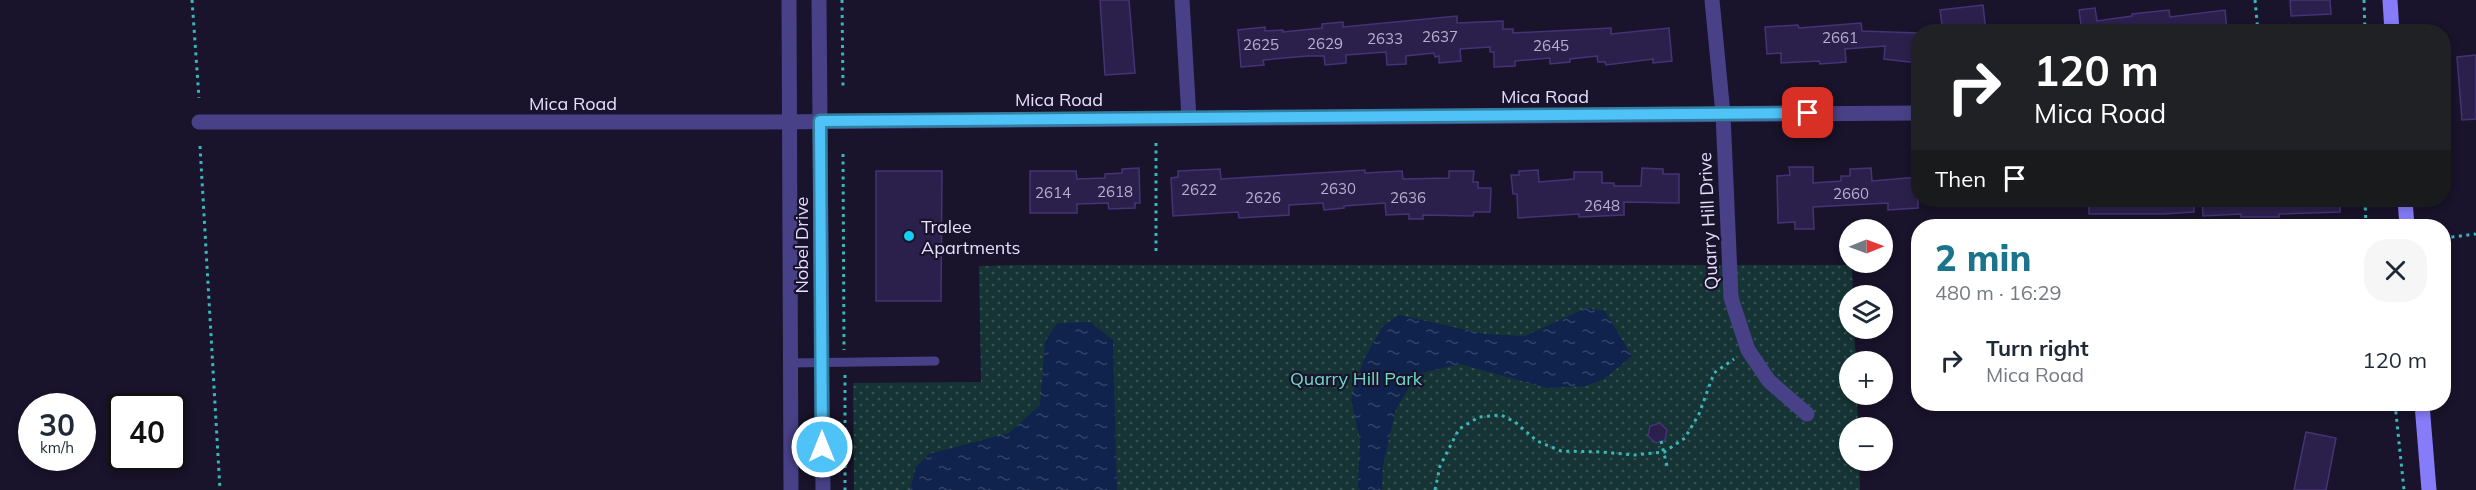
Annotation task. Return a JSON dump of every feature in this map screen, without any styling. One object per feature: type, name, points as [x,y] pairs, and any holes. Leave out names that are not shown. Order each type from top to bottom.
[{"type":"main road","points":[[2390,0],[2392,24]]},
{"type":"main road","points":[[2423,411],[2429,490]]},
{"type":"street","name":"Nobel Drive","points":[[789,0],[790,490]]},
{"type":"street","name":"Nobel Drive","points":[[819,0],[823,490]]},
{"type":"street","points":[[1182,0],[1189,118]]},
{"type":"street","name":"Quarry Hill Drive","points":[[1712,0],[1723,114],[1731,298],[1748,350],[1769,381],[1807,414]]},
{"type":"street","name":"Mica Road","points":[[199,122],[789,122],[1911,112]]},
{"type":"lane","points":[[790,363],[935,361]]},
{"type":"path","points":[[192,0],[199,98]]},
{"type":"path","points":[[843,0],[843,88]]},
{"type":"path","points":[[2255,0],[2257,24]]},
{"type":"path","points":[[2364,0],[2366,24]]},
{"type":"path","points":[[1156,142],[1156,252]]},
{"type":"path","points":[[200,146],[220,490]]},
{"type":"path","points":[[843,154],[845,490]]},
{"type":"path","points":[[2451,237],[2476,234]]},
{"type":"path","points":[[1435,490],[1440,466],[1459,429],[1479,417],[1500,415],[1515,423],[1538,441],[1561,451],[1634,455],[1664,452],[1685,438],[1699,414],[1714,373],[1748,350]]},
{"type":"path","points":[[2396,411],[2404,490]]},
{"type":"path","points":[[1661,441],[1667,466]]},
{"type":"green space","name":"Quarry Hill Park","points":[[1839,265],[1839,273],[1852,273],[1853,285],[1839,285],[1839,339],[1855,339],[1855,351],[1839,351],[1839,405],[1857,405],[1858,417],[1839,417],[1839,471],[1859,471],[1860,490],[854,490],[853,383],[981,382],[979,266]]},
{"type":"water","points":[[1586,308],[1605,311],[1632,356],[1604,379],[1586,386],[1547,388],[1460,364],[1417,374],[1396,409],[1383,465],[1382,490],[1360,490],[1358,487],[1360,440],[1351,399],[1364,359],[1383,326],[1399,315],[1485,334],[1525,336]]},
{"type":"water","points":[[1090,322],[1113,340],[1117,490],[910,490],[916,467],[929,454],[1009,433],[1040,405],[1045,342],[1057,323]]},
{"type":"building","points":[[1100,0],[1129,0],[1135,73],[1105,75]]},
{"type":"building","points":[[2290,0],[2330,0],[2331,14],[2291,16]]},
{"type":"building","points":[[1983,5],[1985,24],[1942,24],[1940,10]]},
{"type":"building","points":[[2095,8],[2097,21],[2169,10],[2170,17],[2225,10],[2226,24],[2081,24],[2079,10]]},
{"type":"building","points":[[1457,16],[1457,23],[1503,21],[1503,29],[1513,29],[1513,33],[1611,28],[1611,34],[1669,28],[1672,61],[1653,63],[1653,59],[1606,65],[1605,62],[1598,62],[1597,56],[1550,64],[1550,58],[1515,61],[1515,66],[1494,67],[1494,52],[1490,52],[1490,47],[1460,49],[1461,61],[1439,63],[1439,56],[1435,57],[1434,53],[1406,56],[1406,64],[1387,65],[1386,52],[1346,55],[1346,63],[1325,65],[1324,56],[1307,56],[1263,60],[1264,65],[1241,67],[1238,30],[1265,27],[1265,31],[1283,30],[1283,32],[1322,28],[1322,24],[1343,22],[1343,27]]},
{"type":"building","points":[[1861,23],[1862,31],[1911,33],[1911,62],[1884,59],[1885,46],[1845,49],[1846,62],[1820,64],[1819,61],[1781,63],[1781,53],[1767,54],[1765,27],[1798,25],[1799,28]]},
{"type":"building","points":[[2476,55],[2476,119],[2462,120],[2457,57]]},
{"type":"building","points":[[1789,167],[1813,167],[1813,183],[1841,181],[1841,176],[1850,176],[1850,169],[1871,168],[1872,181],[1911,178],[1911,207],[1918,208],[1888,210],[1888,203],[1813,207],[1814,229],[1795,229],[1795,222],[1778,223],[1777,176],[1790,175]]},
{"type":"building","points":[[1139,168],[1140,203],[1135,203],[1135,208],[1109,209],[1108,203],[1077,204],[1077,213],[1030,213],[1030,171],[1076,171],[1077,179],[1105,178],[1105,174],[1122,173],[1122,169]]},
{"type":"building","points":[[1642,168],[1663,169],[1663,174],[1679,174],[1679,203],[1624,202],[1624,215],[1579,217],[1579,214],[1518,218],[1517,194],[1513,194],[1511,175],[1519,175],[1519,171],[1538,170],[1539,182],[1574,179],[1574,172],[1602,172],[1602,183],[1614,183],[1614,186],[1641,186]]},
{"type":"building","points":[[1220,169],[1221,179],[1365,170],[1365,173],[1402,171],[1403,179],[1449,178],[1449,171],[1474,171],[1473,182],[1478,182],[1478,188],[1491,188],[1490,212],[1474,212],[1473,216],[1423,215],[1423,219],[1409,219],[1409,214],[1386,215],[1385,203],[1324,210],[1323,203],[1289,205],[1289,215],[1239,218],[1238,212],[1173,216],[1171,178],[1178,177],[1178,171]]},
{"type":"building","name":"Tralee Apartments","points":[[876,171],[942,171],[941,301],[876,301]]},
{"type":"building","points":[[2089,207],[2194,207],[2194,212],[2089,214]]},
{"type":"building","points":[[2202,207],[2340,207],[2340,212],[2279,214],[2279,217],[2241,217],[2241,214],[2203,216]]},
{"type":"building","points":[[1660,423],[1667,430],[1665,440],[1656,443],[1648,436],[1650,426]]},
{"type":"building","points":[[2306,432],[2336,438],[2326,490],[2294,490]]},
{"type":"place","name":"Tralee Apartments","points":[[909,236]]},
{"type":"route","points":[[822,447],[820,121],[1808,113]]}]
